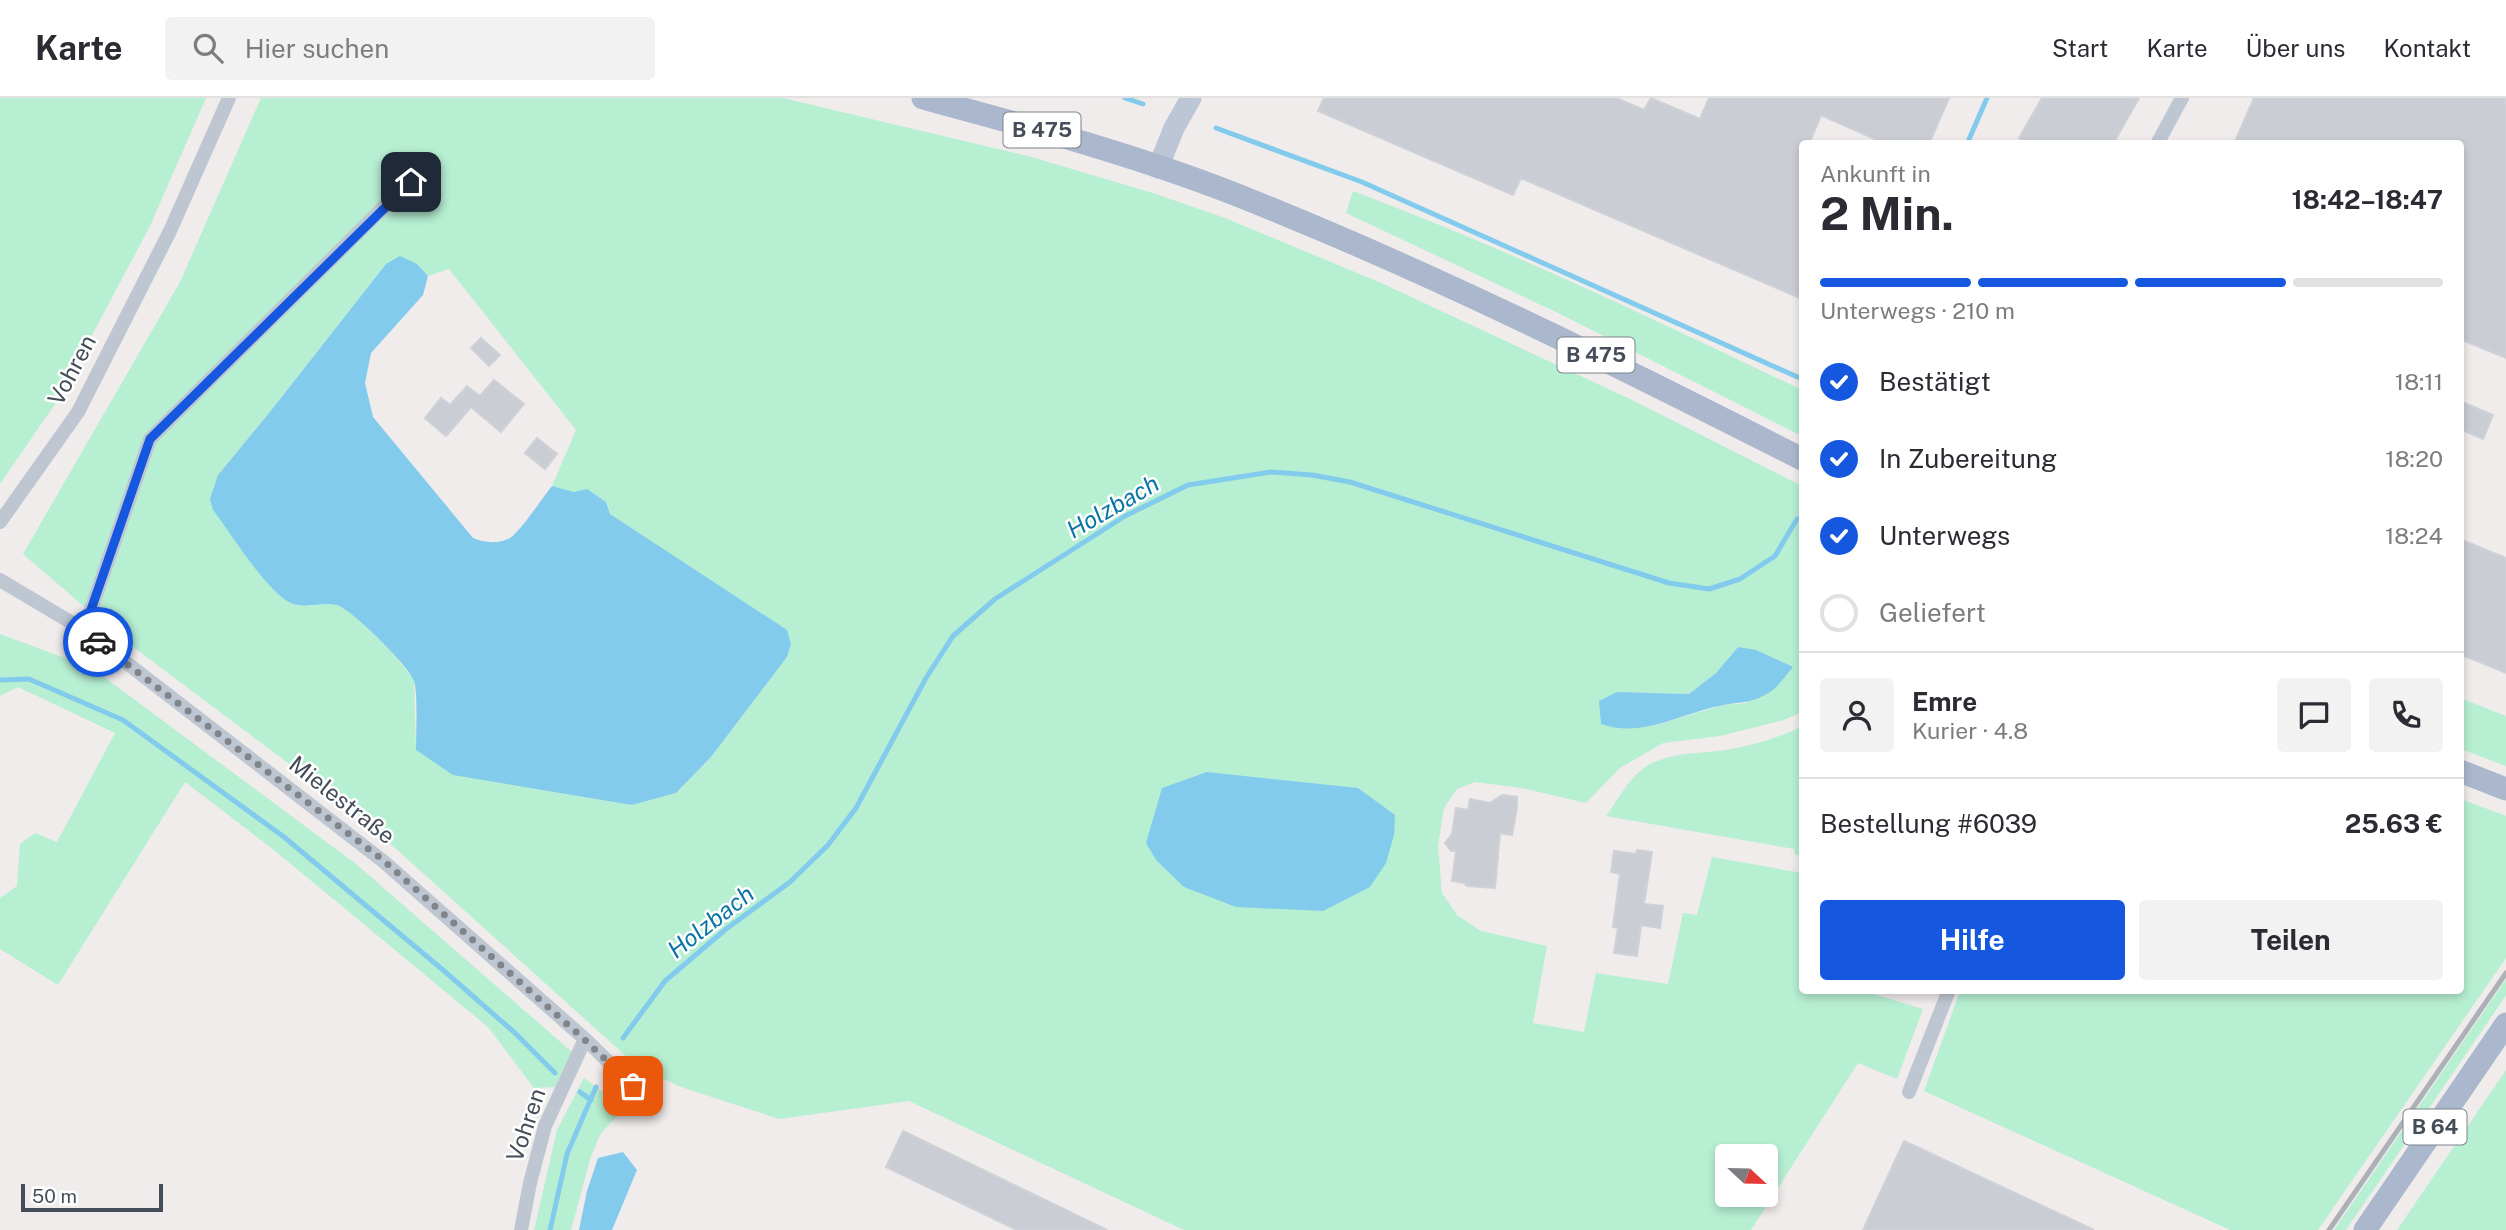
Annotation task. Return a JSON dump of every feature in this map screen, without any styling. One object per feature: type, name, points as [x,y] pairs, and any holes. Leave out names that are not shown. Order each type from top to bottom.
[{"type":"main road","name":"B 475","points":[[923,98],[1037,129],[1230,192],[1386,257],[1545,330],[1799,457]]},
{"type":"main road","points":[[2464,773],[2506,789]]},
{"type":"main road","name":"B 64","points":[[2365,1230],[2506,1024]]},
{"type":"street","name":"Vohren","points":[[0,522],[78,412],[170,231],[229,98]]},
{"type":"street","points":[[1158,168],[1174,128],[1191,98]]},
{"type":"street","points":[[2159,140],[2182,98]]},
{"type":"street","points":[[84,630],[150,439],[400,191],[423,173]]},
{"type":"street","name":"Mielestraße","points":[[0,580],[84,630],[383,860],[633,1086]]},
{"type":"street","points":[[1909,1092],[1947,994]]},
{"type":"street","name":"Vohren","points":[[521,1230],[545,1126],[585,1040]]},
{"type":"green space","points":[[0,98],[206,98],[150,226],[57,401],[0,484]]},
{"type":"green space","points":[[261,98],[783,98],[1028,156],[1156,194],[1225,218],[1379,282],[1632,400],[1799,484],[1799,713],[1784,720],[1720,736],[1663,743],[1620,768],[1586,803],[1522,788],[1475,782],[1457,789],[1444,808],[1438,846],[1442,893],[1458,916],[1481,931],[1547,946],[1533,1023],[1584,1032],[1596,973],[1668,984],[1683,913],[1697,915],[1712,857],[1799,872],[1799,994],[1874,994],[1923,1009],[1897,1079],[1858,1063],[1778,1188],[1778,1144],[1715,1144],[1715,1208],[1765,1208],[1751,1230],[1184,1230],[909,1101],[779,1119],[681,1087],[638,1067],[364,820],[116,634],[23,554],[180,282]],"holes":[[[386,264],[417,264],[428,276],[449,269],[576,430],[552,486],[606,502],[610,514],[693,570],[791,644],[787,657],[711,757],[676,793],[632,805],[416,750],[414,680],[391,651],[351,611],[335,605],[218,475]],[[1738,647],[1747,703],[1723,705],[1656,725],[1617,692],[1689,694],[1716,673]]]},
{"type":"green space","points":[[1353,191],[1410,213],[1636,311],[1799,389],[1799,434],[1556,312],[1346,213]]},
{"type":"green space","points":[[0,634],[92,668],[356,864],[572,1052],[555,1087],[534,1088],[488,1027],[274,850],[185,782],[58,985],[0,949],[0,898],[17,886],[20,844],[35,833],[57,842],[115,733],[18,687],[0,696]]},
{"type":"green space","points":[[2464,700],[2506,716],[2506,766],[2464,750]]},
{"type":"green space","points":[[1799,727],[1799,855],[1795,855],[1794,849],[1606,816],[1635,776],[1656,761],[1725,750],[1775,738]]},
{"type":"green space","points":[[2464,800],[2506,816],[2506,958],[2318,1230],[2230,1230],[1924,1091],[1959,994],[2464,994]]},
{"type":"green space","points":[[2506,979],[2506,995],[2346,1230],[2334,1230]]},
{"type":"green space","points":[[2506,1070],[2506,1230],[2397,1230]]},
{"type":"green space","points":[[584,1078],[625,1108],[601,1133],[591,1156],[571,1230],[534,1230],[557,1130]]},
{"type":"water","points":[[400,256],[417,264],[428,276],[423,295],[371,353],[365,383],[373,417],[473,538],[492,542],[510,538],[552,486],[574,492],[587,489],[606,502],[610,514],[787,630],[791,644],[787,657],[711,757],[676,793],[632,805],[453,775],[416,750],[414,681],[392,652],[368,628],[339,606],[300,605],[287,601],[257,571],[213,510],[210,499],[218,475],[386,264]]},
{"type":"water","points":[[1738,647],[1756,650],[1793,667],[1773,690],[1752,700],[1709,708],[1648,726],[1617,728],[1601,724],[1599,701],[1617,692],[1689,694],[1716,673]]},
{"type":"water","points":[[1207,772],[1358,788],[1395,815],[1394,835],[1386,863],[1370,887],[1323,911],[1236,907],[1184,887],[1156,860],[1146,843],[1162,788]]},
{"type":"water","points":[[623,1152],[637,1170],[612,1230],[579,1230],[587,1191],[598,1158]]},
{"type":"building","points":[[1324,98],[1616,98],[1644,110],[1651,98],[1700,119],[1709,98],[1949,98],[1931,140],[1877,140],[1821,115],[1811,140],[1799,140],[1799,298],[1521,178],[1513,195],[1318,111]]},
{"type":"building","points":[[2042,98],[2139,98],[2115,140],[2019,138]]},
{"type":"building","points":[[2254,98],[2506,98],[2506,358],[2464,341],[2464,140],[2236,140]]},
{"type":"building","points":[[481,338],[500,355],[489,366],[471,348]]},
{"type":"building","points":[[494,380],[524,404],[501,432],[471,407],[446,436],[425,418],[441,398],[450,405],[467,386],[480,396]]},
{"type":"building","points":[[2464,403],[2493,415],[2483,439],[2464,431]]},
{"type":"building","points":[[537,438],[557,454],[545,469],[525,453]]},
{"type":"building","points":[[2464,541],[2506,558],[2506,673],[2464,656]]},
{"type":"building","points":[[1502,795],[1517,797],[1517,807],[1512,835],[1500,833],[1495,888],[1467,886],[1452,881],[1456,851],[1451,851],[1445,843],[1452,834],[1456,808],[1468,810],[1470,799],[1490,803]]},
{"type":"building","points":[[1637,850],[1652,852],[1644,904],[1663,906],[1660,928],[1641,925],[1637,956],[1614,953],[1618,928],[1613,927],[1620,874],[1611,872],[1614,851],[1636,854]]},
{"type":"building","points":[[903,1131],[1107,1230],[1017,1230],[886,1167]]},
{"type":"building","points":[[1904,1141],[2094,1230],[1863,1230]]},
{"type":"waterway","points":[[1125,98],[1143,104]]},
{"type":"waterway","name":"Holzbach","points":[[1969,140],[1987,98]]},
{"type":"waterway","points":[[1216,128],[1362,182],[1799,378]]},
{"type":"waterway","name":"Holzbach","points":[[623,1038],[665,981],[726,929],[790,882],[828,845],[856,808],[926,678],[953,636],[995,599],[1125,516],[1188,485],[1271,472],[1312,475],[1350,482],[1669,583],[1709,589],[1740,579],[1775,556],[1797,519]]},
{"type":"waterway","points":[[0,680],[29,679],[123,720],[284,837],[443,970],[515,1033],[555,1073]]},
{"type":"waterway","name":"Holzbach","points":[[550,1230],[567,1154],[596,1087]]},
{"type":"waterway","points":[[580,1092],[591,1100]]},
{"type":"railway","points":[[2329,1230],[2506,973]]},
{"type":"way so far","points":[[98,642],[383,860],[633,1086]]},
{"type":"route","points":[[98,642],[84,630],[150,439],[411,182]]}]
